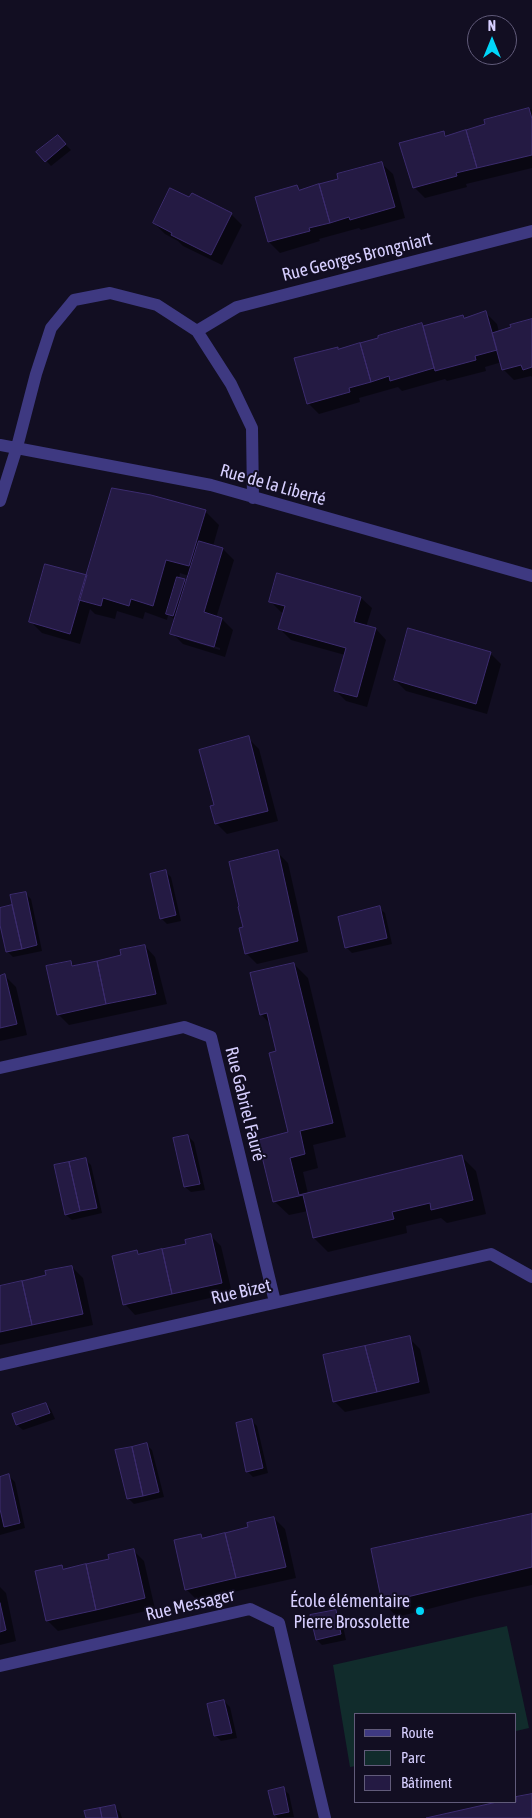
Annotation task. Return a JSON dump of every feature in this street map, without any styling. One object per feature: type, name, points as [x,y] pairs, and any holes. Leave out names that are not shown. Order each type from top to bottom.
[{"type":"street","name":"Rue Georges Brongniart","points":[[197,331],[237,307],[532,230]]},
{"type":"street","points":[[0,501],[51,328],[74,300],[110,293],[157,305],[197,331],[231,384],[252,428],[253,498]]},
{"type":"street","name":"Rue de la Liberté","points":[[0,445],[211,485],[532,576]]},
{"type":"street","name":"Rue Gabriel Fauré","points":[[0,1068],[184,1027],[211,1037],[275,1302]]},
{"type":"street","name":"Rue Bizet","points":[[0,1365],[490,1254],[532,1276]]},
{"type":"street","name":"Rue Messager","points":[[0,1666],[250,1609],[279,1623],[324,1818]]},
{"type":"green space","points":[[507,1626],[529,1728],[517,1731],[517,1713],[354,1713],[354,1766],[350,1767],[333,1665]]},
{"type":"building","points":[[529,108],[532,119],[532,155],[477,168],[466,130],[485,124],[484,120]]},
{"type":"building","points":[[466,130],[477,168],[456,173],[457,176],[413,188],[399,143],[444,131],[445,136]]},
{"type":"building","points":[[58,135],[66,144],[45,162],[36,152]]},
{"type":"building","points":[[382,162],[395,207],[350,220],[349,217],[330,223],[319,184],[338,179],[337,174]]},
{"type":"building","points":[[319,184],[330,223],[309,228],[310,231],[268,242],[255,197],[297,185],[299,190]]},
{"type":"building","points":[[170,188],[189,197],[192,193],[232,213],[211,255],[171,235],[172,233],[153,223]]},
{"type":"building","points":[[486,311],[497,350],[475,356],[476,360],[435,371],[423,326],[463,315],[464,318]]},
{"type":"building","points":[[532,319],[532,367],[523,370],[521,365],[502,370],[492,333],[511,327],[510,325]]},
{"type":"building","points":[[422,323],[434,368],[390,381],[389,376],[371,382],[360,343]]},
{"type":"building","points":[[360,343],[371,382],[349,388],[350,392],[307,404],[294,358]]},
{"type":"building","points":[[112,488],[151,495],[206,510],[189,566],[166,560],[153,606],[131,599],[129,606],[103,598],[101,606],[79,600]]},
{"type":"building","points":[[199,541],[223,548],[204,612],[222,618],[214,647],[170,634]]},
{"type":"building","points":[[45,564],[87,575],[70,634],[29,622]]},
{"type":"building","points":[[277,573],[361,597],[354,622],[376,628],[357,697],[334,691],[346,648],[278,629],[285,606],[269,602]]},
{"type":"building","points":[[177,577],[185,579],[173,616],[166,614]]},
{"type":"building","points":[[408,628],[491,652],[476,704],[394,680]]},
{"type":"building","points":[[249,736],[268,811],[215,824],[210,806],[214,805],[199,750]]},
{"type":"building","points":[[278,850],[298,941],[245,954],[239,928],[243,927],[229,862]]},
{"type":"building","points":[[166,870],[176,915],[160,919],[150,874]]},
{"type":"building","points":[[26,892],[37,945],[22,949],[10,895]]},
{"type":"building","points":[[12,905],[22,949],[6,952],[0,925],[0,908]]},
{"type":"building","points":[[380,906],[387,938],[345,948],[338,917]]},
{"type":"building","points":[[145,945],[156,994],[106,1004],[97,961],[121,955],[120,950]]},
{"type":"building","points":[[71,961],[72,966],[97,961],[106,1004],[57,1015],[46,966]]},
{"type":"building","points":[[294,963],[333,1123],[300,1131],[305,1154],[290,1158],[299,1195],[462,1155],[473,1200],[431,1210],[430,1203],[392,1212],[394,1219],[313,1238],[303,1195],[273,1202],[258,1140],[288,1132],[269,1053],[276,1051],[267,1013],[260,1015],[250,973]]},
{"type":"building","points":[[5,974],[17,1024],[0,1028],[0,976]]},
{"type":"building","points":[[188,1135],[200,1184],[184,1187],[173,1138]]},
{"type":"building","points":[[86,1158],[97,1208],[80,1211],[69,1162]]},
{"type":"building","points":[[69,1162],[80,1211],[65,1215],[54,1165]]},
{"type":"building","points":[[211,1234],[222,1283],[172,1294],[162,1249],[186,1244],[185,1240]]},
{"type":"building","points":[[162,1249],[172,1294],[123,1305],[112,1256],[137,1250],[138,1254]]},
{"type":"building","points":[[72,1266],[83,1314],[32,1325],[22,1281],[46,1275],[45,1271]]},
{"type":"building","points":[[22,1281],[32,1325],[0,1332],[0,1286]]},
{"type":"building","points":[[410,1336],[419,1382],[377,1392],[365,1346]]},
{"type":"building","points":[[365,1346],[377,1392],[333,1402],[323,1355]]},
{"type":"building","points":[[46,1403],[50,1413],[16,1425],[12,1414]]},
{"type":"building","points":[[252,1419],[263,1468],[246,1472],[236,1423]]},
{"type":"building","points":[[147,1443],[159,1492],[143,1496],[132,1447]]},
{"type":"building","points":[[132,1447],[143,1496],[127,1499],[115,1450]]},
{"type":"building","points":[[9,1474],[20,1523],[4,1527],[0,1509],[0,1477]]},
{"type":"building","points":[[532,1514],[532,1567],[382,1603],[371,1549]]},
{"type":"building","points":[[274,1517],[286,1567],[236,1578],[225,1533],[248,1527],[247,1523]]},
{"type":"building","points":[[225,1533],[236,1578],[185,1590],[174,1540],[201,1534],[202,1538]]},
{"type":"building","points":[[134,1549],[145,1598],[96,1610],[86,1564],[109,1559],[108,1555]]},
{"type":"building","points":[[86,1564],[96,1610],[46,1621],[35,1571],[62,1565],[63,1569]]},
{"type":"building","points":[[0,1603],[6,1630],[0,1632]]},
{"type":"building","points":[[336,1610],[341,1634],[316,1640],[310,1615]]},
{"type":"building","points":[[224,1700],[232,1733],[214,1736],[207,1704]]},
{"type":"building","points":[[284,1787],[289,1812],[274,1815],[268,1791]]},
{"type":"building","points":[[532,1794],[532,1818],[426,1818],[493,1803],[517,1803],[517,1797]]},
{"type":"building","points":[[115,1805],[118,1818],[102,1818],[100,1808]]},
{"type":"building","points":[[100,1808],[102,1818],[86,1818],[84,1811]]},
{"type":"place","name":"École élémentaire Pierre Brossolette","points":[[420,1611]]}]
